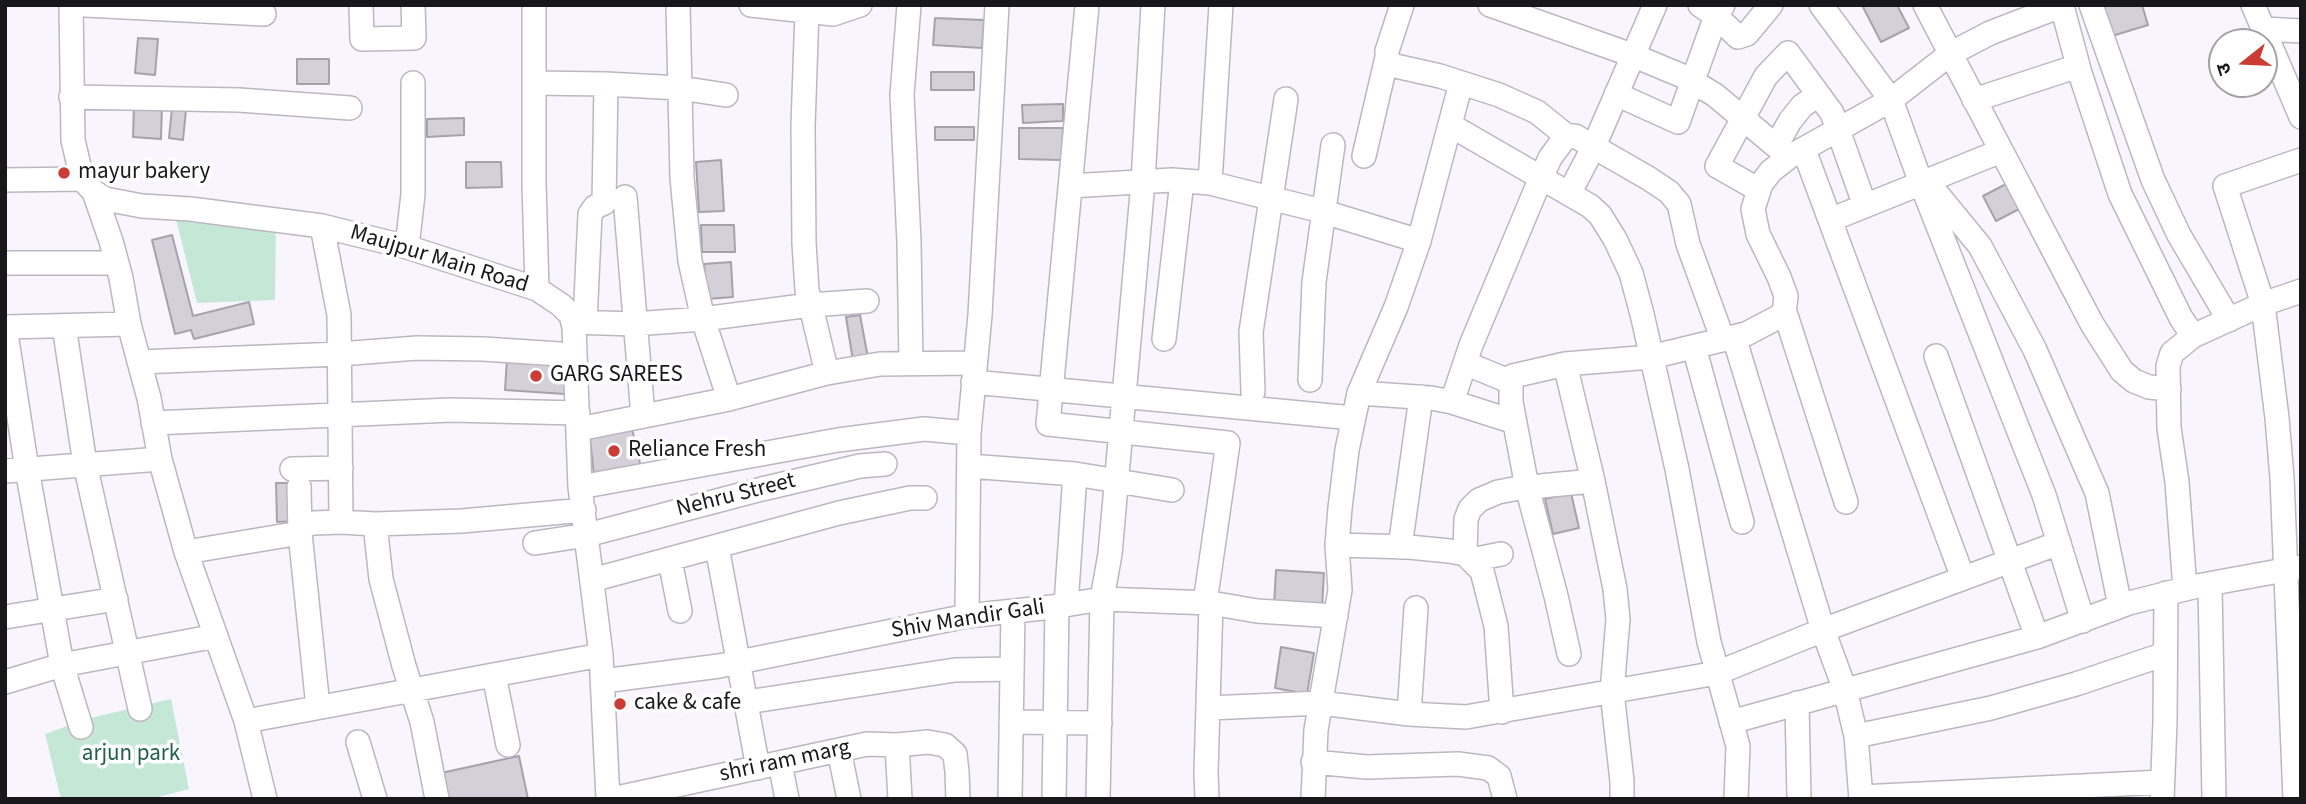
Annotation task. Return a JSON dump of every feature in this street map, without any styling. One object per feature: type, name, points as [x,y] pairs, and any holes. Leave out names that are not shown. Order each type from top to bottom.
[{"type":"street","points":[[71,5],[73,140],[117,263],[160,459],[187,552],[246,720],[265,799]]},
{"type":"street","points":[[85,5],[264,15]]},
{"type":"street","points":[[361,5],[362,39],[414,38],[413,5]]},
{"type":"street","points":[[534,5],[537,289]]},
{"type":"street","points":[[678,5],[682,178],[690,261],[703,319],[729,400]]},
{"type":"street","points":[[751,5],[833,14],[860,5]]},
{"type":"street","points":[[909,5],[902,95],[911,363]]},
{"type":"street","points":[[967,616],[969,433],[980,315],[997,5]]},
{"type":"street","points":[[1087,5],[1048,424],[1228,443],[1208,603],[1208,799]]},
{"type":"street","points":[[1098,799],[1102,599],[1110,554],[1143,182],[1153,5]]},
{"type":"street","points":[[1210,183],[1221,5]]},
{"type":"street","points":[[1364,156],[1402,5]]},
{"type":"street","points":[[1490,5],[1632,55],[1692,81],[1790,151],[1830,220],[1963,579]]},
{"type":"street","points":[[1569,194],[1594,146],[1656,5]]},
{"type":"street","points":[[1821,5],[1891,100],[2044,495],[2083,621]]},
{"type":"street","points":[[1925,5],[2092,324],[2122,371],[2134,381],[2149,387],[2169,388]]},
{"type":"street","points":[[1569,654],[1527,487],[1511,402],[1513,376],[1565,364],[1651,357],[1729,338],[1763,326],[1784,314],[1786,296],[1758,234],[1753,209],[1759,190],[1770,171],[1790,151],[1839,129],[1891,100],[1950,54],[2009,14],[2062,5],[2078,66],[2120,194],[2181,318],[2193,336]]},
{"type":"street","points":[[2091,5],[2153,180],[2179,235],[2229,320]]},
{"type":"street","points":[[2253,5],[2264,28]]},
{"type":"street","points":[[1616,94],[1678,122],[1713,9]]},
{"type":"street","points":[[1713,9],[1738,37],[1748,34],[1762,9]]},
{"type":"street","points":[[807,11],[802,194],[807,290],[827,373]]},
{"type":"street","points":[[2278,30],[2301,31]]},
{"type":"street","points":[[1759,190],[1717,166],[1766,76],[1788,53],[1832,113],[1865,206]]},
{"type":"street","points":[[1387,57],[1391,65],[1440,76],[1499,95],[1538,112],[1568,137]]},
{"type":"street","points":[[2278,60],[2299,106]]},
{"type":"street","points":[[1975,100],[2078,66]]},
{"type":"street","points":[[407,247],[413,194],[413,83]]},
{"type":"street","points":[[534,83],[680,88],[726,95]]},
{"type":"street","points":[[1313,799],[1313,762],[1340,590],[1337,545],[1353,418],[1359,393],[1396,307],[1419,241],[1461,83]]},
{"type":"street","points":[[606,84],[604,203],[590,214],[575,355],[580,487],[601,655],[610,799]]},
{"type":"street","points":[[1790,151],[1790,121],[1802,106],[1818,95]]},
{"type":"street","points":[[71,97],[239,100],[350,108]]},
{"type":"street","points":[[1253,392],[1251,332],[1286,99]]},
{"type":"street","points":[[1450,125],[1541,177],[1600,215],[1630,272],[1677,469],[1709,642],[1738,746],[1736,799]]},
{"type":"street","points":[[1452,402],[1465,363],[1541,177],[1558,146],[1568,137],[1575,136],[1648,178],[1669,192],[1679,204],[1688,244],[1729,338],[1823,630],[1845,690],[1856,736],[1861,798],[2162,790],[2165,654],[2176,591],[2177,482],[2169,428],[2168,366],[2172,353],[2193,336],[2263,304],[2301,291]]},
{"type":"street","points":[[1310,380],[1314,282],[1332,145]]},
{"type":"street","points":[[1830,220],[2001,151]]},
{"type":"street","points":[[2295,799],[2293,568],[2277,418],[2263,304],[2225,186],[2301,160]]},
{"type":"street","name":"Maujpur Main Road","points":[[5,180],[88,185],[105,199],[142,206],[190,209],[322,226],[407,247],[537,289],[561,305],[579,322]]},
{"type":"street","points":[[1070,186],[1182,181],[1210,183],[1323,212],[1419,241]]},
{"type":"street","points":[[1164,339],[1182,181]]},
{"type":"street","points":[[1924,182],[1980,246],[2035,351],[2097,493],[2120,606]]},
{"type":"street","points":[[625,197],[643,416]]},
{"type":"street","points":[[322,226],[339,315],[341,522]]},
{"type":"street","points":[[5,263],[117,263]]},
{"type":"street","points":[[579,322],[634,324],[703,319],[810,305],[867,301]]},
{"type":"street","points":[[1784,309],[1846,502]]},
{"type":"street","points":[[81,727],[62,665],[52,611],[16,470],[5,327],[129,324]]},
{"type":"street","points":[[64,326],[85,464],[140,709]]},
{"type":"street","points":[[1694,347],[1742,522]]},
{"type":"street","points":[[139,362],[340,354],[417,348],[575,355]]},
{"type":"street","points":[[1936,356],[2037,637]]},
{"type":"street","points":[[153,423],[451,410],[579,421],[643,416],[729,400],[827,373],[880,364],[911,363],[1051,388],[1353,418]]},
{"type":"street","points":[[1465,363],[1511,382]]},
{"type":"street","points":[[1565,364],[1615,589],[1618,619],[1612,692],[1622,799]]},
{"type":"street","points":[[1359,393],[1452,402],[1515,422]]},
{"type":"street","points":[[1400,547],[1421,397]]},
{"type":"street","points":[[580,487],[838,439],[924,429],[969,433]]},
{"type":"street","points":[[16,470],[160,459]]},
{"type":"street","name":"Nehru Street","points":[[535,543],[587,535],[762,489],[860,466],[885,464]]},
{"type":"street","points":[[969,466],[1075,474],[1172,490]]},
{"type":"street","points":[[318,707],[296,478],[341,468]]},
{"type":"street","points":[[1054,799],[1061,606],[1075,474]]},
{"type":"street","points":[[1502,712],[1496,626],[1482,570],[1468,557],[1466,519],[1470,509],[1479,500],[1498,492],[1593,481]]},
{"type":"street","points":[[592,580],[839,513],[925,498]]},
{"type":"street","points":[[300,533],[303,526],[308,524],[462,521],[584,510]]},
{"type":"street","points":[[375,524],[379,567],[422,722],[437,799]]},
{"type":"street","points":[[187,552],[300,533]]},
{"type":"street","points":[[1209,708],[1321,703],[1409,714],[1466,717],[1717,673],[1823,630],[2059,542]]},
{"type":"street","points":[[1337,545],[1400,547],[1468,557],[1502,554]]},
{"type":"street","points":[[717,547],[758,768]]},
{"type":"street","points":[[670,559],[680,611]]},
{"type":"street","points":[[1731,722],[2037,637],[2120,606],[2176,591],[2293,568]]},
{"type":"street","points":[[2210,585],[2214,799]]},
{"type":"street","points":[[5,617],[116,599]]},
{"type":"street","name":"Shiv Mandir Gali","points":[[603,681],[740,662],[967,616],[1102,599],[1208,603],[1256,611],[1336,615]]},
{"type":"street","points":[[1409,714],[1416,608]]},
{"type":"street","points":[[1010,799],[1013,611]]},
{"type":"street","points":[[5,682],[62,665],[216,636]]},
{"type":"street","points":[[1856,736],[1991,708],[2076,684],[2165,654]]},
{"type":"street","points":[[246,720],[601,655]]},
{"type":"street","points":[[747,702],[955,670],[1012,669]]},
{"type":"street","points":[[494,675],[508,745]]},
{"type":"street","points":[[1797,703],[1799,799]]},
{"type":"street","points":[[1011,722],[1100,723]]},
{"type":"street","points":[[358,742],[375,799]]},
{"type":"street","name":"shri ram marg","points":[[610,799],[704,790],[758,768],[867,744],[897,746],[928,742],[945,745],[955,754],[958,799]]},
{"type":"street","points":[[897,746],[900,799]]},
{"type":"street","points":[[839,750],[849,799]]},
{"type":"street","points":[[1313,762],[1367,767],[1458,764],[1489,768],[1499,776],[1505,799]]},
{"type":"street","points":[[780,763],[787,799]]},
{"type":"green space","points":[[173,207],[276,225],[275,300],[197,303]]},
{"type":"green space","name":"arjun park","points":[[171,699],[189,789],[151,799],[61,799],[45,734],[86,719]]},
{"type":"building","points":[[1862,5],[1897,5],[1909,28],[1881,42]]},
{"type":"building","points":[[2102,5],[2142,5],[2148,25],[2112,36]]},
{"type":"building","points":[[935,18],[984,20],[982,48],[933,45]]},
{"type":"building","points":[[138,38],[158,39],[155,75],[135,73]]},
{"type":"building","points":[[297,59],[329,59],[329,84],[297,84]]},
{"type":"building","points":[[931,72],[974,72],[974,90],[931,90]]},
{"type":"building","points":[[134,104],[162,105],[161,139],[133,137]]},
{"type":"building","points":[[1063,104],[1063,121],[1023,123],[1022,105]]},
{"type":"building","points":[[172,108],[186,110],[183,140],[169,138]]},
{"type":"building","points":[[464,118],[464,135],[427,137],[427,119]]},
{"type":"building","points":[[935,127],[974,127],[974,140],[935,140]]},
{"type":"building","points":[[1019,128],[1063,128],[1062,160],[1019,159]]},
{"type":"building","points":[[721,160],[724,211],[699,212],[696,162]]},
{"type":"building","points":[[466,162],[501,162],[502,187],[466,188]]},
{"type":"building","points":[[2010,182],[2023,207],[1996,221],[1983,196]]},
{"type":"building","points":[[701,225],[734,225],[735,252],[702,252]]},
{"type":"building","points":[[172,235],[193,316],[249,302],[254,324],[194,339],[191,330],[175,334],[152,240]]},
{"type":"building","points":[[731,262],[733,297],[707,299],[704,264]]},
{"type":"building","points":[[860,315],[868,358],[853,361],[846,317]]},
{"type":"building","name":"GARG SAREES","points":[[507,359],[567,363],[565,394],[505,390]]},
{"type":"building","name":"Reliance Fresh","points":[[631,424],[642,472],[595,483],[589,431]]},
{"type":"building","points":[[276,483],[296,483],[297,521],[277,522]]},
{"type":"building","points":[[1571,493],[1579,528],[1553,534],[1545,499]]},
{"type":"building","points":[[1276,570],[1324,573],[1322,608],[1274,606]]},
{"type":"building","points":[[1281,647],[1314,653],[1307,694],[1275,688]]},
{"type":"building","points":[[519,756],[528,799],[447,799],[441,773]]},
{"type":"place","name":"mayur bakery","points":[[64,173]]},
{"type":"place","name":"GARG SAREES","points":[[536,376]]},
{"type":"place","name":"Reliance Fresh","points":[[614,451]]},
{"type":"place","name":"cake & cafe","points":[[620,704]]}]
